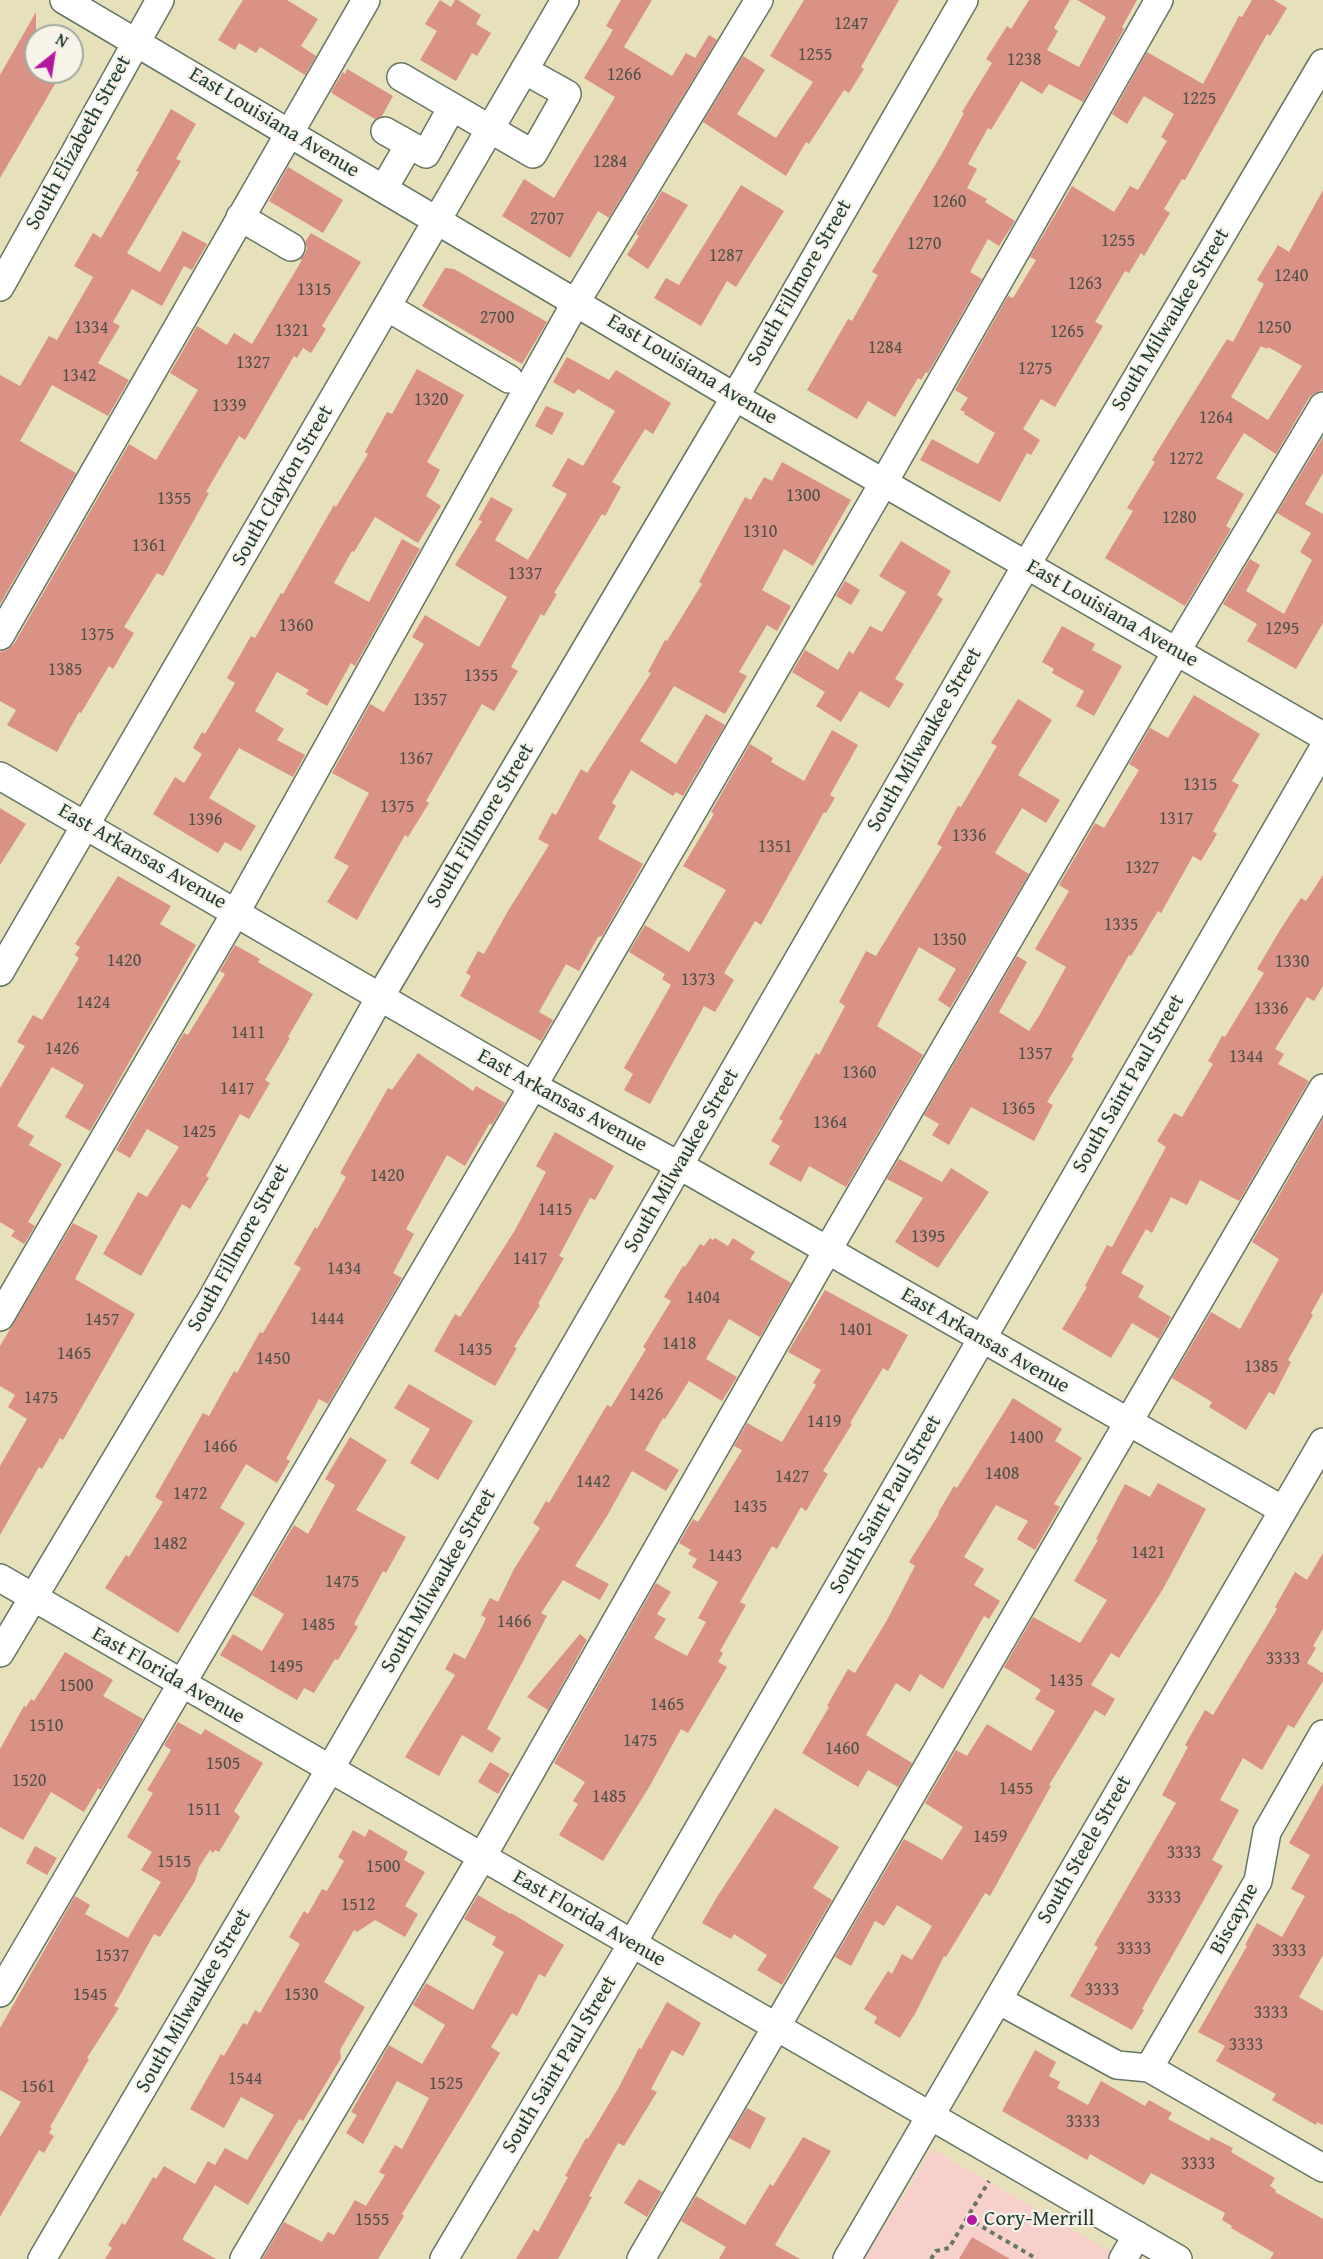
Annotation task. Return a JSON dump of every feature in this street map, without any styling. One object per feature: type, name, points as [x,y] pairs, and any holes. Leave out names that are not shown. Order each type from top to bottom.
[{"type":"street","name":"East Louisiana Avenue","points":[[64,0],[735,397],[1323,736]]},
{"type":"street","name":"South Elizabeth Street","points":[[0,286],[135,41],[160,0]]},
{"type":"street","points":[[0,636],[366,0]]},
{"type":"street","name":"South Clayton Street","points":[[0,972],[565,0]]},
{"type":"street","points":[[0,1317],[236,912],[576,302],[759,0]]},
{"type":"street","name":"South Fillmore Street","points":[[0,1653],[210,1302],[380,996],[735,397],[964,0]]},
{"type":"street","points":[[0,1993],[533,1086],[884,482],[1159,0]]},
{"type":"street","name":"South Milwaukee Street","points":[[42,2259],[330,1769],[1026,564],[1323,63]]},
{"type":"street","points":[[401,77],[533,154],[567,94],[524,70]]},
{"type":"street","points":[[385,131],[426,154],[452,107]]},
{"type":"street","points":[[384,188],[409,145]]},
{"type":"street","points":[[240,217],[291,247]]},
{"type":"street","points":[[387,307],[509,380]]},
{"type":"street","points":[[244,2259],[482,1857],[827,1251],[1176,652],[1323,406]]},
{"type":"street","name":"South Saint Paul Street","points":[[444,2259],[632,1944],[1323,749]]},
{"type":"street","name":"East Arkansas Avenue","points":[[0,776],[533,1086],[680,1166],[1283,1510]]},
{"type":"street","points":[[641,2259],[1323,1088]]},
{"type":"street","name":"South Steele Street","points":[[847,2259],[1323,1442]]},
{"type":"street","name":"East Florida Avenue","points":[[0,1578],[1178,2259]]},
{"type":"street","name":"Biscayne","points":[[1149,2068],[1258,1881],[1267,1832],[1323,1734]]},
{"type":"street","points":[[998,2000],[1117,2064],[1149,2068],[1323,2168]]},
{"type":"street","points":[[1123,2259],[1137,2235]]},
{"type":"path","points":[[931,2259],[936,2251],[949,2248],[989,2181]]},
{"type":"path","points":[[967,2218],[1037,2259]]},
{"type":"shaded area","name":"Cory-Merrill","points":[[932,2149],[1123,2259],[865,2259]]},
{"type":"building","points":[[243,0],[287,0],[318,19],[301,46],[316,56],[305,75],[260,47],[256,53],[239,43],[235,50],[218,40]]},
{"type":"building","points":[[440,0],[451,7],[455,0],[458,0],[481,15],[476,24],[491,33],[477,56],[472,53],[456,81],[420,60],[437,31],[425,24]]},
{"type":"building","points":[[621,0],[652,0],[624,47],[672,76],[686,53],[695,58],[709,35],[717,40],[609,218],[598,211],[570,258],[502,216],[524,179],[554,198],[615,97],[584,78],[613,30],[606,26]]},
{"type":"building","points":[[804,0],[899,0],[861,67],[864,69],[849,93],[844,90],[809,144],[806,142],[786,176],[703,122],[743,56],[765,70],[737,114],[776,138],[813,82],[770,56]]},
{"type":"building","points":[[1029,0],[1070,0],[1054,28],[1058,31],[1047,50],[1079,67],[1106,17],[1077,0],[1137,0],[1122,27],[1124,29],[1083,102],[1049,84],[1042,94],[1021,81],[991,130],[988,128],[968,164],[977,169],[967,188],[987,199],[985,202],[1015,221],[999,246],[988,239],[970,272],[982,279],[928,373],[926,372],[921,380],[918,378],[895,417],[868,401],[857,419],[807,390],[848,319],[852,321],[878,275],[872,272],[992,63],[986,59],[1007,26],[1011,29]]},
{"type":"building","points":[[1252,0],[1274,0],[1287,8],[1270,36],[1267,34],[1185,180],[1182,179],[1164,209],[1170,213],[1144,256],[1141,253],[1129,273],[1125,271],[1095,322],[1103,326],[1055,407],[1041,399],[1023,429],[1040,440],[1031,455],[1027,453],[1000,502],[920,460],[932,439],[978,464],[995,433],[960,410],[968,398],[955,390],[1008,296],[1013,298],[1036,260],[1030,257],[1072,186],[1114,212],[1130,186],[1138,190],[1167,141],[1161,137],[1174,114],[1144,96],[1127,124],[1112,114],[1147,52],[1203,84],[1239,16],[1242,17]]},
{"type":"building","points":[[36,12],[36,24],[29,24]]},
{"type":"building","points":[[24,33],[24,84],[55,84],[0,178],[0,75]]},
{"type":"building","points":[[347,69],[393,96],[382,116],[375,119],[331,92]]},
{"type":"building","points":[[171,109],[196,124],[176,159],[181,161],[127,253],[160,272],[183,231],[207,244],[192,270],[184,266],[162,306],[132,289],[113,322],[120,326],[98,363],[129,380],[108,416],[52,385],[20,441],[76,473],[0,604],[0,375],[20,386],[49,336],[57,340],[93,277],[74,266],[93,233],[101,238],[139,172],[136,171]]},
{"type":"building","points":[[288,167],[343,200],[323,233],[269,201]]},
{"type":"building","points":[[741,185],[784,211],[736,287],[727,281],[701,326],[654,298],[666,278],[679,285]]},
{"type":"building","points":[[1323,190],[1323,390],[1309,398],[1276,454],[1244,433],[1216,478],[1244,494],[1226,526],[1231,529],[1185,606],[1105,558],[1133,511],[1127,508],[1155,462],[1152,460],[1227,339],[1233,342],[1264,284],[1257,280],[1278,245],[1289,252]],"holes":[[[1261,346],[1267,349],[1268,347],[1302,366],[1268,420],[1231,397]]]},
{"type":"building","points":[[662,191],[688,205],[648,269],[627,255],[639,236],[636,234]]},
{"type":"building","points":[[311,233],[361,262],[322,326],[326,329],[311,353],[303,348],[297,358],[294,356],[245,440],[239,436],[206,492],[209,493],[163,576],[157,573],[124,627],[134,633],[113,669],[109,666],[81,713],[79,712],[57,752],[7,725],[16,710],[0,701],[0,652],[14,644],[129,444],[156,460],[198,390],[170,373],[197,326],[227,345],[234,333],[252,344],[302,260],[300,259],[307,248],[305,242]]},
{"type":"building","points":[[445,268],[454,269],[547,322],[522,364],[422,306]]},
{"type":"building","points":[[567,357],[609,380],[616,370],[671,403],[653,434],[645,429],[612,482],[621,487],[605,516],[602,514],[554,593],[557,594],[544,616],[541,614],[511,667],[518,671],[494,711],[482,704],[426,801],[429,803],[408,837],[405,835],[357,920],[327,902],[349,866],[334,858],[369,793],[332,773],[370,704],[384,712],[424,644],[412,637],[425,615],[479,647],[507,597],[455,565],[482,521],[478,520],[491,497],[513,509],[495,540],[528,560],[567,494],[552,486],[568,458],[583,466],[615,411],[578,389],[574,394],[553,382]]},
{"type":"building","points":[[417,369],[464,395],[427,462],[440,470],[426,496],[441,506],[418,543],[375,517],[354,552],[352,551],[334,583],[369,602],[402,539],[420,549],[355,666],[351,663],[327,706],[306,694],[309,690],[277,672],[255,711],[284,729],[277,740],[305,755],[293,777],[239,748],[209,798],[256,826],[241,851],[225,842],[218,853],[153,814],[175,777],[184,783],[202,754],[193,748],[202,732],[205,734],[235,683],[227,678],[251,636],[255,638],[281,593],[283,594],[334,505],[336,507],[368,454],[365,452],[387,412],[392,414]]},
{"type":"building","points":[[546,406],[564,413],[552,435],[535,426]]},
{"type":"building","points":[[1323,437],[1323,473],[1305,504],[1323,514],[1323,623],[1296,669],[1247,641],[1257,624],[1223,604],[1250,559],[1260,565],[1246,591],[1284,614],[1312,560],[1300,552],[1311,533],[1277,513]]},
{"type":"building","points":[[782,462],[851,500],[813,566],[784,549],[762,590],[791,606],[777,631],[767,625],[739,672],[747,676],[725,714],[674,686],[640,741],[676,764],[706,714],[725,725],[683,796],[676,792],[673,796],[631,770],[612,803],[616,806],[598,839],[643,864],[579,971],[566,964],[539,1012],[553,1020],[541,1041],[460,996],[471,976],[466,973],[478,951],[484,954],[549,845],[538,839],[552,813],[556,815],[581,769],[587,773],[651,673],[648,672],[665,640],[667,641],[702,584],[699,582],[745,497],[751,500],[764,477],[772,481]]},
{"type":"building","points":[[901,541],[951,571],[937,595],[943,599],[895,679],[904,684],[889,708],[860,691],[841,722],[816,706],[825,692],[792,672],[805,650],[838,670],[849,651],[853,654],[870,626],[882,632],[906,592],[879,576]]},
{"type":"building","points":[[845,581],[860,590],[851,605],[836,596]]},
{"type":"building","points":[[1062,626],[1095,644],[1092,650],[1122,666],[1094,716],[1076,706],[1084,691],[1052,673],[1054,669],[1042,662]]},
{"type":"building","points":[[1194,695],[1260,734],[1232,781],[1239,785],[1213,831],[1217,834],[1201,861],[1193,856],[1161,913],[1158,911],[1131,956],[1129,955],[1071,1057],[1074,1058],[1047,1102],[1053,1105],[1034,1141],[971,1107],[949,1145],[932,1135],[939,1124],[924,1115],[1017,956],[1027,962],[999,1012],[1029,1031],[1039,1016],[1066,967],[1035,949],[1069,891],[1059,885],[1095,823],[1104,828],[1139,770],[1129,764],[1150,728],[1168,738]]},
{"type":"building","points":[[1018,699],[1052,720],[1018,775],[1060,800],[1046,823],[1022,808],[995,853],[1029,874],[950,1008],[938,1000],[956,969],[919,947],[877,1026],[923,1055],[846,1187],[809,1166],[801,1182],[769,1164],[780,1146],[771,1141],[783,1121],[779,1119],[816,1053],[819,1055],[845,1006],[839,1002],[866,951],[876,956],[942,847],[937,844],[958,806],[961,807],[997,746],[991,743]]},
{"type":"building","points":[[832,730],[858,745],[830,795],[835,798],[826,813],[824,812],[761,925],[755,921],[724,973],[734,980],[715,1012],[704,1006],[650,1104],[624,1090],[633,1074],[624,1068],[671,985],[662,979],[665,974],[629,952],[645,925],[689,952],[726,890],[683,866],[714,814],[711,812],[750,744],[773,758],[771,762],[804,781]]},
{"type":"building","points":[[0,808],[26,824],[0,865]]},
{"type":"building","points":[[1323,875],[1323,986],[1314,1001],[1307,997],[1275,1049],[1284,1054],[1278,1064],[1309,1081],[1239,1201],[1200,1180],[1187,1205],[1171,1197],[1152,1233],[1146,1229],[1121,1273],[1144,1286],[1138,1297],[1171,1317],[1159,1339],[1132,1323],[1111,1358],[1062,1329],[1087,1287],[1085,1286],[1107,1245],[1112,1247],[1166,1147],[1157,1141],[1174,1113],[1182,1117],[1213,1064],[1208,1061],[1222,1036],[1225,1037],[1264,973],[1257,969],[1301,898],[1306,901]]},
{"type":"building","points":[[118,876],[171,906],[160,924],[196,945],[90,1131],[65,1117],[84,1085],[52,1067],[17,1126],[34,1136],[29,1145],[62,1164],[28,1222],[35,1226],[24,1244],[11,1236],[15,1231],[0,1222],[0,1088],[25,1046],[17,1042],[33,1015],[42,1020],[79,958],[75,955],[80,947],[75,944]]},
{"type":"building","points":[[235,945],[260,959],[258,962],[313,994],[265,1080],[270,1083],[249,1119],[240,1114],[206,1176],[209,1178],[190,1209],[182,1204],[141,1276],[103,1254],[138,1192],[147,1197],[179,1147],[147,1129],[130,1158],[116,1150],[184,1033],[188,1035],[225,974],[220,971]]},
{"type":"building","points":[[418,1053],[473,1091],[476,1086],[505,1103],[492,1125],[490,1123],[465,1166],[447,1155],[406,1229],[414,1234],[393,1273],[402,1278],[328,1404],[319,1399],[286,1459],[290,1461],[277,1483],[246,1464],[220,1508],[245,1523],[178,1633],[105,1588],[126,1555],[129,1557],[163,1502],[155,1497],[203,1413],[209,1416],[234,1371],[237,1373],[301,1268],[294,1264],[346,1177],[340,1173],[388,1088],[392,1090]]},
{"type":"building","points":[[1323,1119],[1323,1292],[1288,1360],[1291,1362],[1274,1395],[1269,1392],[1246,1430],[1209,1407],[1212,1402],[1172,1378],[1211,1312],[1240,1329],[1279,1259],[1252,1242]]},
{"type":"building","points":[[555,1132],[614,1166],[595,1200],[590,1198],[559,1256],[564,1258],[495,1386],[434,1351],[455,1314],[460,1317],[515,1230],[546,1172],[536,1166]]},
{"type":"building","points":[[899,1159],[942,1182],[951,1168],[989,1192],[938,1268],[895,1242],[923,1198],[887,1179]]},
{"type":"building","points":[[73,1223],[98,1236],[75,1279],[135,1314],[63,1440],[60,1438],[42,1469],[39,1467],[0,1535],[0,1466],[27,1419],[8,1407],[15,1395],[0,1386],[0,1346]]},
{"type":"building","points":[[710,1238],[713,1240],[715,1238],[728,1246],[733,1238],[755,1252],[750,1259],[791,1283],[760,1337],[729,1319],[706,1359],[737,1377],[722,1401],[689,1381],[665,1419],[663,1418],[645,1450],[679,1470],[666,1491],[632,1471],[575,1566],[609,1584],[600,1600],[563,1580],[541,1613],[547,1616],[487,1729],[501,1738],[492,1753],[462,1735],[439,1776],[405,1757],[455,1675],[445,1669],[454,1653],[465,1659],[486,1618],[481,1615],[490,1598],[498,1602],[514,1569],[540,1528],[533,1523],[546,1501],[549,1503],[607,1405],[611,1407],[646,1349],[643,1347],[671,1301],[664,1297],[700,1244],[704,1246]]},
{"type":"building","points":[[825,1290],[908,1335],[888,1371],[883,1368],[850,1423],[852,1424],[823,1471],[828,1474],[806,1511],[801,1507],[777,1549],[772,1546],[740,1602],[746,1605],[720,1651],[723,1653],[718,1662],[727,1667],[688,1733],[681,1729],[648,1789],[603,1861],[559,1835],[578,1804],[573,1801],[585,1782],[554,1763],[656,1583],[671,1592],[657,1614],[666,1619],[654,1638],[687,1656],[706,1622],[698,1618],[718,1582],[692,1567],[697,1559],[688,1554],[691,1550],[679,1543],[693,1519],[698,1522],[742,1450],[734,1446],[747,1423],[782,1442],[816,1385],[813,1383],[821,1370],[788,1352]]},
{"type":"building","points":[[409,1384],[473,1421],[438,1480],[410,1463],[430,1429],[394,1408]]},
{"type":"building","points":[[1013,1398],[1062,1429],[1055,1441],[1082,1458],[1054,1504],[1060,1507],[1035,1550],[1017,1539],[1028,1521],[996,1505],[964,1557],[984,1569],[974,1585],[1000,1601],[989,1619],[984,1616],[943,1689],[920,1674],[910,1692],[896,1683],[866,1735],[912,1763],[898,1787],[868,1770],[858,1787],[802,1753],[848,1669],[855,1673],[886,1622],[915,1566],[909,1562],[954,1486],[957,1488]]},
{"type":"building","points":[[350,1437],[387,1460],[356,1510],[406,1537],[386,1573],[383,1571],[354,1624],[358,1627],[338,1660],[335,1659],[314,1693],[304,1688],[297,1700],[220,1655],[233,1634],[262,1651],[284,1614],[252,1595],[294,1525],[308,1534],[335,1485],[325,1479]]},
{"type":"building","points":[[1158,1483],[1206,1509],[1163,1589],[1119,1658],[1111,1653],[1091,1685],[1115,1699],[1105,1716],[1095,1710],[1049,1785],[1051,1786],[990,1896],[985,1893],[946,1957],[944,1956],[916,2012],[900,2038],[874,2023],[877,2017],[864,2009],[888,1971],[892,1974],[902,1954],[912,1960],[932,1926],[897,1905],[884,1926],[875,1921],[851,1966],[835,1957],[904,1839],[942,1860],[963,1827],[925,1803],[956,1750],[967,1756],[987,1724],[1031,1751],[1055,1711],[1035,1699],[1041,1690],[1004,1667],[1033,1617],[1080,1643],[1107,1600],[1074,1581],[1098,1540],[1096,1539],[1125,1484],[1150,1497]]},
{"type":"building","points":[[1323,1553],[1323,1629],[1313,1646],[1316,1648],[1307,1663],[1323,1673],[1323,1681],[1294,1728],[1288,1725],[1262,1770],[1243,1758],[1220,1800],[1239,1810],[1212,1860],[1223,1866],[1132,2030],[1070,1996],[1098,1947],[1094,1945],[1176,1803],[1162,1795],[1188,1747],[1185,1745],[1205,1710],[1213,1715],[1277,1609],[1275,1607],[1295,1572],[1307,1580]]},
{"type":"building","points":[[580,1634],[587,1640],[548,1710],[527,1697]]},
{"type":"building","points":[[65,1652],[113,1680],[103,1696],[143,1719],[101,1790],[98,1788],[84,1812],[51,1792],[23,1840],[0,1827],[0,1749],[24,1706],[26,1707],[31,1699],[34,1701]]},
{"type":"building","points":[[178,1722],[201,1735],[205,1729],[263,1763],[234,1811],[240,1817],[219,1852],[215,1850],[213,1853],[210,1850],[199,1867],[195,1881],[160,1937],[154,1934],[114,2006],[119,2008],[87,2058],[89,2059],[50,2127],[52,2128],[49,2133],[54,2136],[44,2153],[39,2150],[0,2217],[0,2137],[21,2102],[0,2090],[0,2028],[75,1896],[90,1905],[85,1914],[128,1938],[161,1882],[141,1870],[152,1852],[127,1837],[153,1793],[147,1790],[171,1750],[164,1745]]},
{"type":"building","points":[[490,1762],[510,1774],[498,1794],[478,1782]]},
{"type":"building","points":[[1323,1783],[1323,1955],[1299,1997],[1323,2011],[1323,2125],[1317,2122],[1316,2125],[1272,2100],[1276,2094],[1216,2061],[1225,2046],[1198,2032],[1247,1946],[1245,1945],[1257,1923],[1282,1937],[1305,1896],[1291,1889],[1310,1855],[1289,1843]]},
{"type":"building","points":[[775,1808],[839,1847],[813,1888],[832,1900],[782,1985],[757,1970],[767,1955],[734,1934],[731,1939],[702,1923]]},
{"type":"building","points":[[369,1829],[408,1852],[404,1860],[425,1872],[405,1906],[418,1914],[405,1937],[375,1920],[357,1932],[354,1930],[324,1982],[365,2007],[340,2050],[341,2058],[303,2121],[299,2119],[248,2205],[215,2185],[183,2240],[216,2259],[105,2259],[112,2248],[108,2245],[122,2223],[125,2225],[153,2177],[156,2179],[164,2166],[195,2184],[208,2161],[215,2165],[225,2148],[247,2160],[274,2115],[241,2097],[224,2128],[190,2109],[221,2054],[224,2056],[243,2023],[247,2025],[255,2010],[260,2013],[300,1944],[289,1937],[304,1911],[308,1914],[322,1889],[327,1891],[344,1861],[338,1857],[353,1830],[365,1837]]},
{"type":"building","points":[[35,1846],[57,1858],[47,1875],[26,1863]]},
{"type":"building","points":[[478,1895],[564,1945],[545,1977],[539,1974],[517,2016],[512,2013],[491,2047],[500,2053],[402,2214],[404,2216],[378,2259],[262,2259],[284,2222],[322,2242],[328,2232],[334,2235],[355,2200],[366,2206],[385,2175],[379,2172],[395,2145],[402,2149],[429,2098],[397,2081],[363,2144],[346,2133],[357,2115],[351,2112],[389,2045],[422,2064],[445,2025],[413,2005],[426,1983],[473,2010],[504,1952],[492,1945],[496,1937],[464,1919]]},
{"type":"building","points":[[667,2002],[701,2023],[683,2056],[672,2050],[651,2089],[657,2092],[624,2146],[618,2143],[558,2259],[516,2259],[534,2229],[538,2232],[586,2138],[588,2139],[619,2087]]},
{"type":"building","points":[[1035,2050],[1056,2062],[1049,2076],[1060,2082],[1057,2088],[1088,2105],[1101,2081],[1145,2106],[1149,2100],[1172,2113],[1168,2119],[1209,2141],[1211,2137],[1233,2148],[1231,2152],[1275,2178],[1270,2186],[1276,2190],[1275,2192],[1323,2219],[1323,2259],[1270,2259],[1274,2253],[1231,2228],[1232,2226],[1222,2220],[1225,2213],[1151,2173],[1144,2185],[1090,2154],[1087,2160],[1002,2111]]},
{"type":"building","points":[[747,2108],[766,2118],[750,2149],[729,2138]]},
{"type":"building","points":[[803,2137],[831,2151],[775,2245],[800,2259],[719,2259],[726,2247],[681,2221],[696,2196],[745,2225],[770,2184],[773,2186]]},
{"type":"building","points":[[639,2179],[662,2192],[647,2217],[624,2203]]},
{"type":"building","points":[[972,2237],[1010,2259],[959,2259]]},
{"type":"place","name":"Cory-Merrill","points":[[972,2220]]}]
